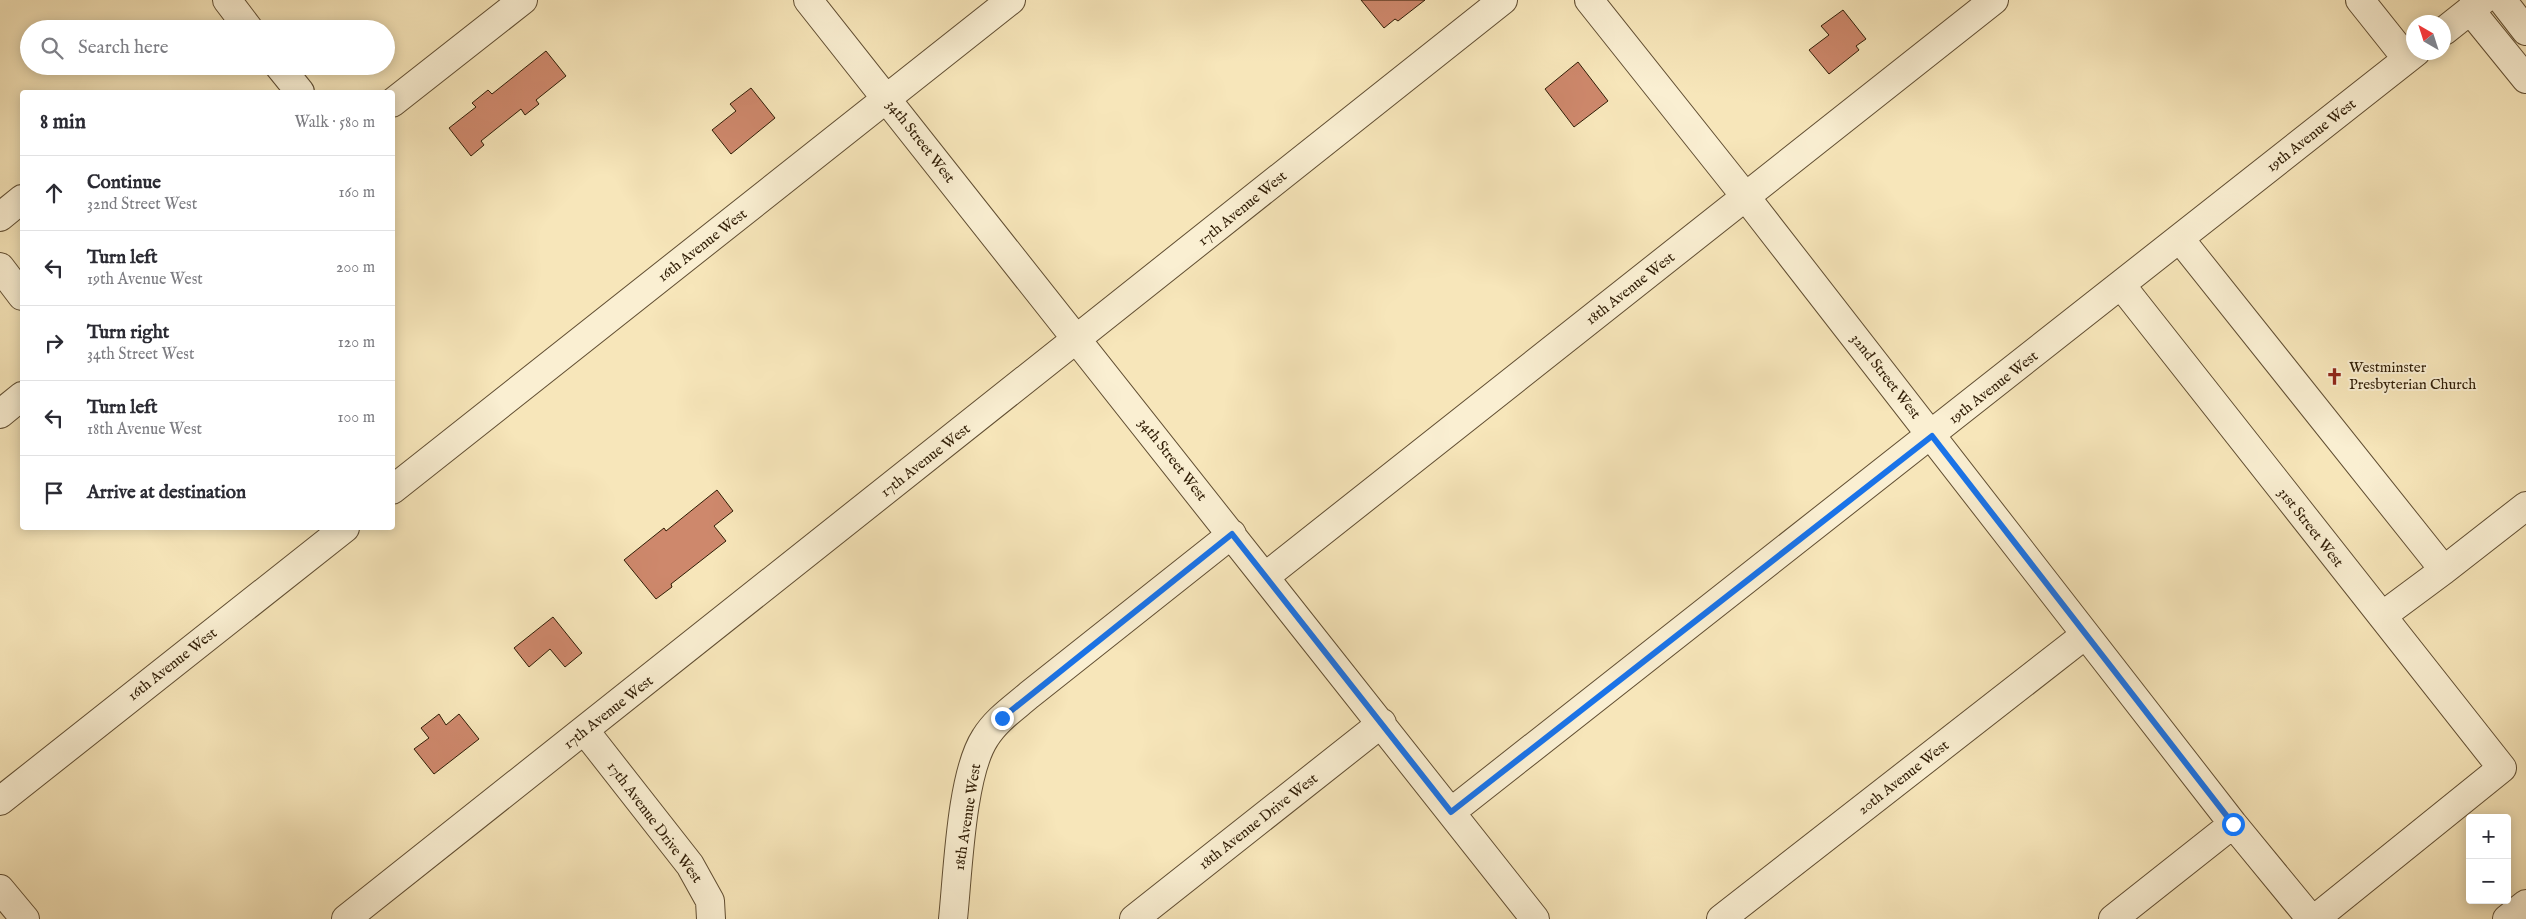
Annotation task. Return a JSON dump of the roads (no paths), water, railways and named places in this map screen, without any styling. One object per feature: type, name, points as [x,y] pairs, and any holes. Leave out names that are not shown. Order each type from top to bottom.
[{"type":"street","points":[[227,0],[243,20]]},
{"type":"street","points":[[395,101],[523,0]]},
{"type":"street","name":"34th Street West","points":[[808,0],[1266,576],[1535,919]]},
{"type":"street","name":"16th Avenue West","points":[[395,488],[1011,0]]},
{"type":"street","name":"17th Avenue West","points":[[346,919],[1503,0]]},
{"type":"street","name":"32nd Street West","points":[[1589,0],[1745,196],[2233,824],[2313,919]]},
{"type":"street","name":"18th Avenue West","points":[[1266,576],[1994,0]]},
{"type":"street","points":[[2360,0],[2406,50]]},
{"type":"street","points":[[2502,0],[2526,31]]},
{"type":"street","points":[[2451,25],[2476,5],[2526,79]]},
{"type":"street","name":"19th Avenue West","points":[[1451,812],[1932,436],[2407,60]]},
{"type":"street","points":[[286,75],[298,90]]},
{"type":"street","points":[[0,217],[20,201]]},
{"type":"street","points":[[2180,239],[2444,570]]},
{"type":"street","points":[[0,267],[20,293]]},
{"type":"street","name":"31st Street West","points":[[2121,285],[2502,768],[2313,919]]},
{"type":"street","points":[[0,414],[20,398]]},
{"type":"street","points":[[2382,616],[2526,506]]},
{"type":"street","name":"16th Avenue West","points":[[0,801],[342,530]]},
{"type":"street","name":"18th Avenue West","points":[[953,919],[973,764],[985,738],[1002,718],[1029,694],[1232,534]]},
{"type":"street","name":"20th Avenue West","points":[[1721,919],[2085,635]]},
{"type":"street","name":"18th Avenue Drive West","points":[[1134,919],[1382,723]]},
{"type":"street","name":"17th Avenue Drive West","points":[[585,731],[690,865],[710,901],[711,919]]},
{"type":"street","points":[[2113,919],[2233,824]]},
{"type":"street","points":[[0,889],[25,919]]},
{"type":"street","points":[[2507,919],[2526,904]]},
{"type":"place","name":"Westminster Presbyterian Church","points":[[2335,376]]}]
